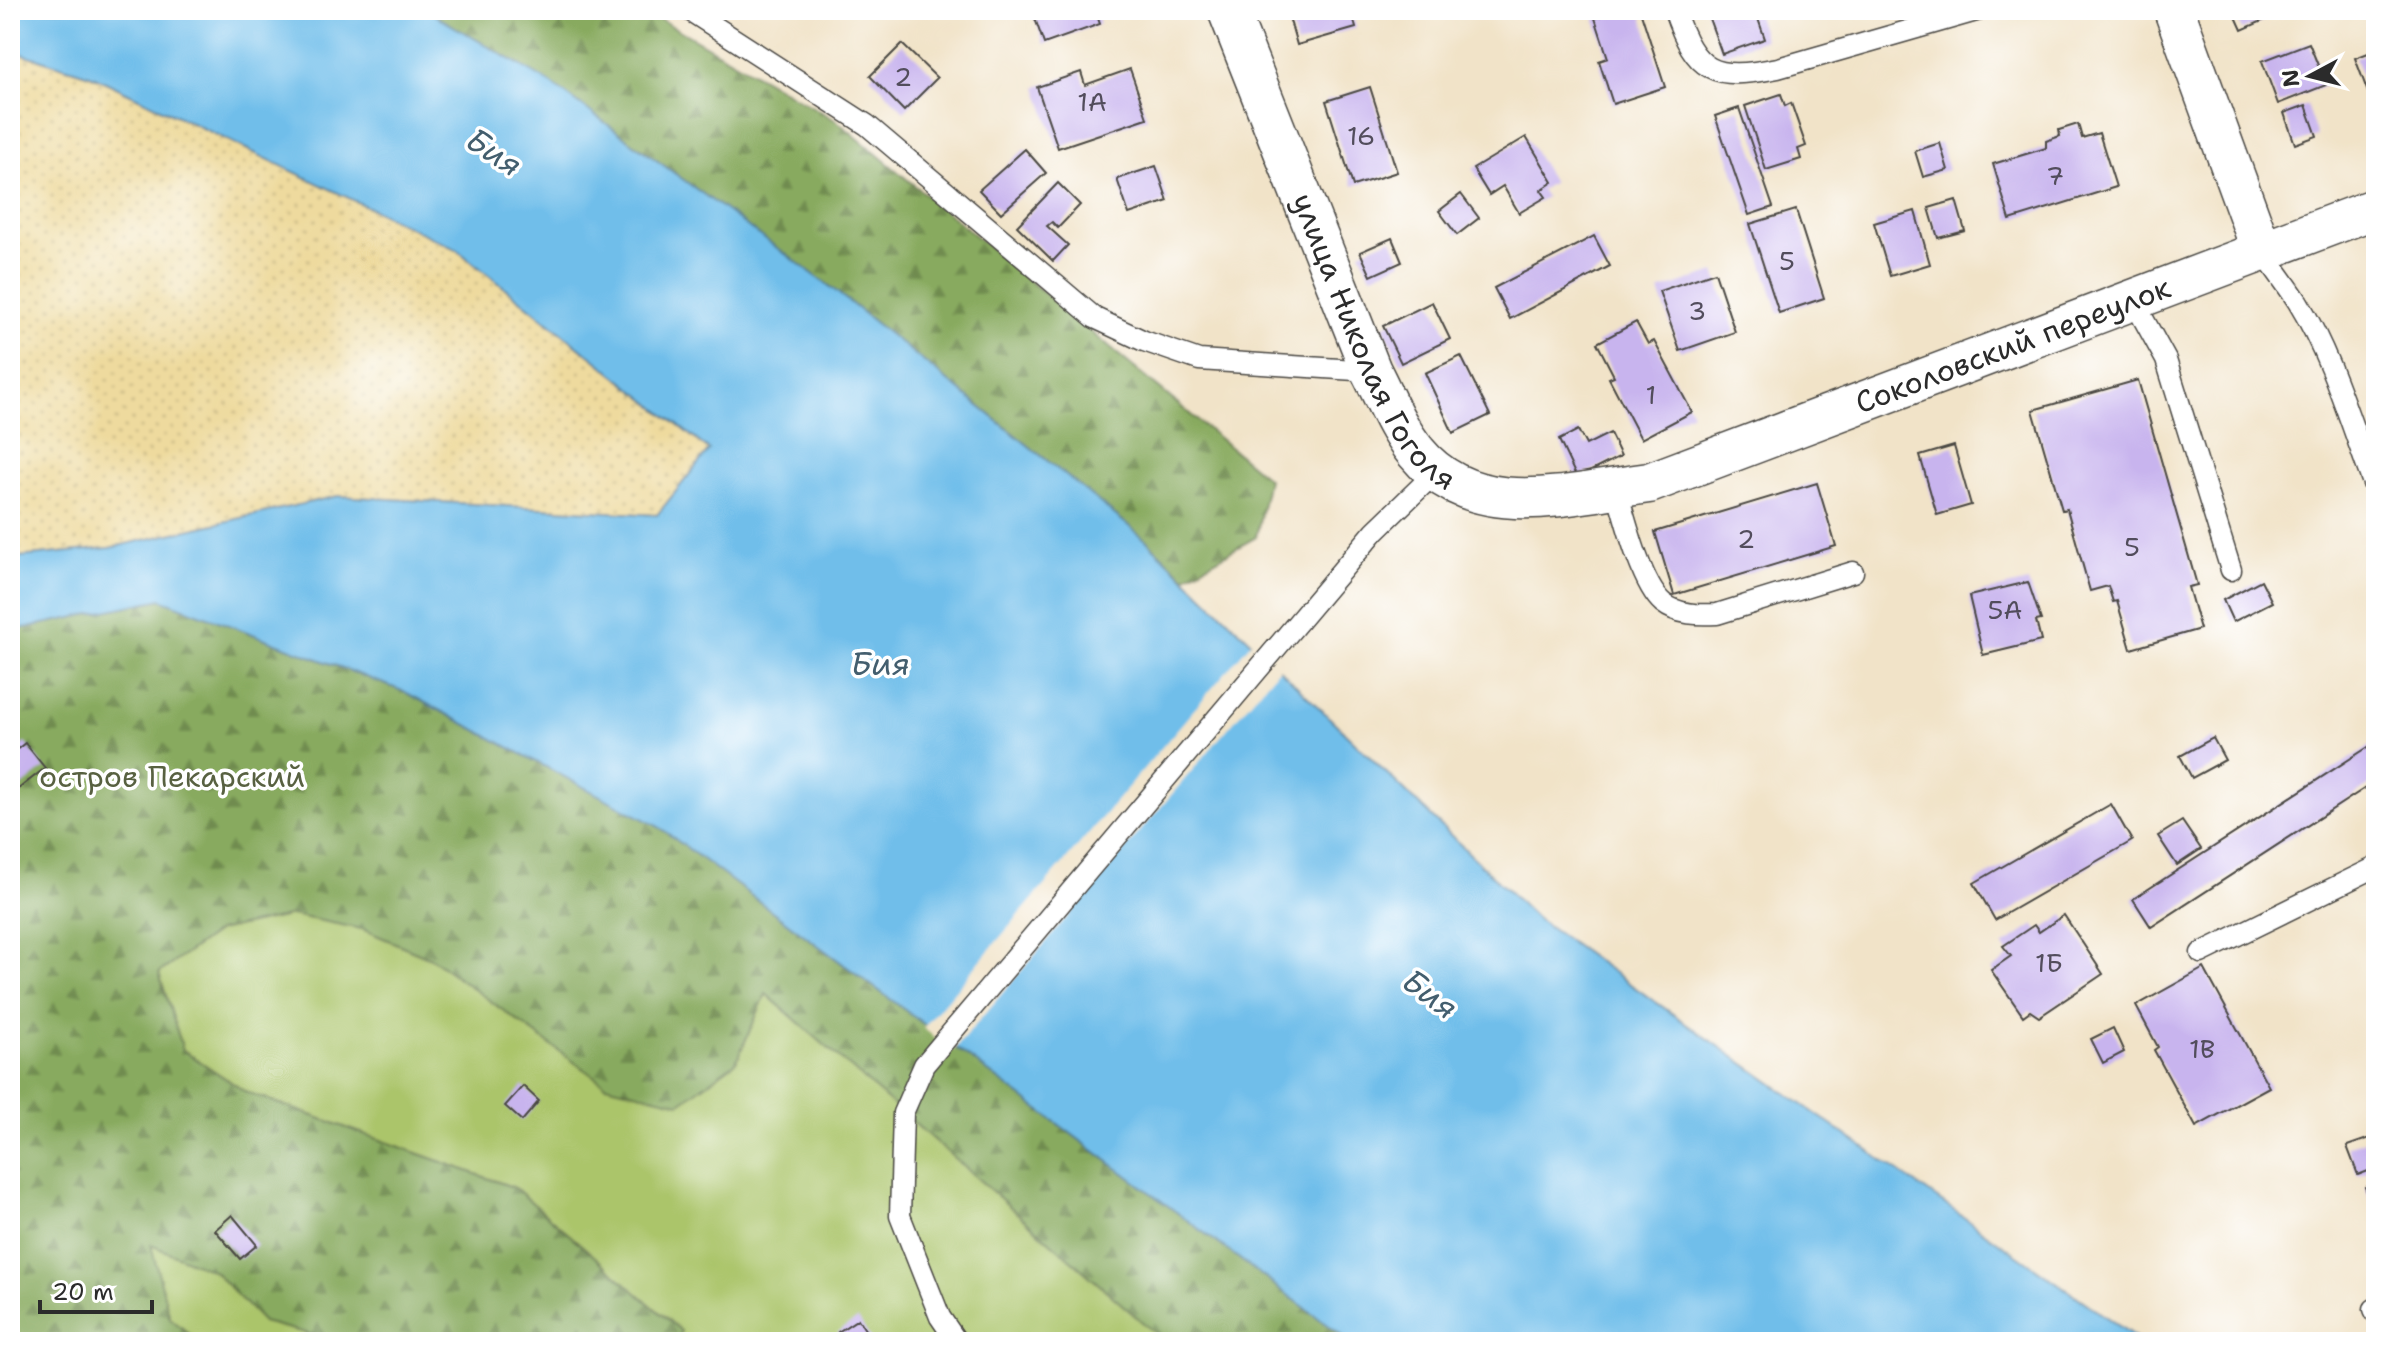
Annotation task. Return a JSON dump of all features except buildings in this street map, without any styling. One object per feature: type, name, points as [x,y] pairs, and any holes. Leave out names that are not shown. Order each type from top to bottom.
[{"type":"street","name":"улица Николая Гоголя","points":[[1228,10],[1371,371],[1414,451],[1435,473],[1471,493],[1506,499],[1536,499],[1632,485]]},
{"type":"street","points":[[2174,10],[2262,251]]},
{"type":"street","name":"Соколовский переулок","points":[[1632,485],[2376,208]]},
{"type":"lane","points":[[689,10],[867,125],[1095,318],[1144,341],[1199,360],[1371,371]]},
{"type":"lane","points":[[1674,10],[1695,57],[1711,69],[1753,73],[1980,10]]},
{"type":"lane","points":[[2262,251],[2299,304],[2324,355],[2376,491]]},
{"type":"lane","points":[[2133,300],[2166,360],[2231,570]]},
{"type":"lane","points":[[957,1342],[940,1317],[900,1216],[903,1113],[924,1065],[1375,531],[1435,473]]},
{"type":"lane","points":[[1632,485],[1637,554],[1652,589],[1661,602],[1673,609],[1697,615],[1717,614],[1853,572]]},
{"type":"lane","points":[[2201,953],[2376,867]]},
{"type":"green space","points":[[426,10],[644,10],[837,121],[1268,479],[1256,537],[1185,577],[1145,539],[828,285],[552,84]]},
{"type":"green space","name":"остров Пекарский","points":[[161,599],[405,692],[659,827],[1351,1342],[1170,1342],[1156,1334],[766,994],[736,1062],[680,1103],[606,1085],[431,958],[362,929],[292,915],[218,931],[159,973],[183,1050],[246,1092],[515,1188],[681,1331],[676,1342],[341,1342],[263,1322],[214,1271],[151,1245],[170,1318],[199,1342],[10,1342],[10,631]]},
{"type":"green space","points":[[292,915],[362,929],[431,958],[606,1085],[736,1062],[765,993],[1156,1334],[1170,1342],[676,1342],[681,1331],[515,1188],[246,1092],[183,1050],[159,973],[218,931]]},
{"type":"green space","points":[[150,1244],[214,1271],[263,1322],[341,1342],[199,1342],[170,1318]]},
{"type":"sand","points":[[10,50],[93,76],[456,249],[709,450],[657,515],[338,496],[109,548],[10,558]]},
{"type":"water","name":"Бия","points":[[10,10],[426,10],[552,84],[828,285],[1145,539],[1537,919],[2142,1342],[1351,1342],[659,827],[405,692],[161,599],[10,631],[10,558],[109,548],[338,496],[657,515],[709,450],[456,249],[93,76],[10,50]]},
{"type":"pier","points":[[1254,639],[1282,665],[953,1051],[923,1028]]}]
